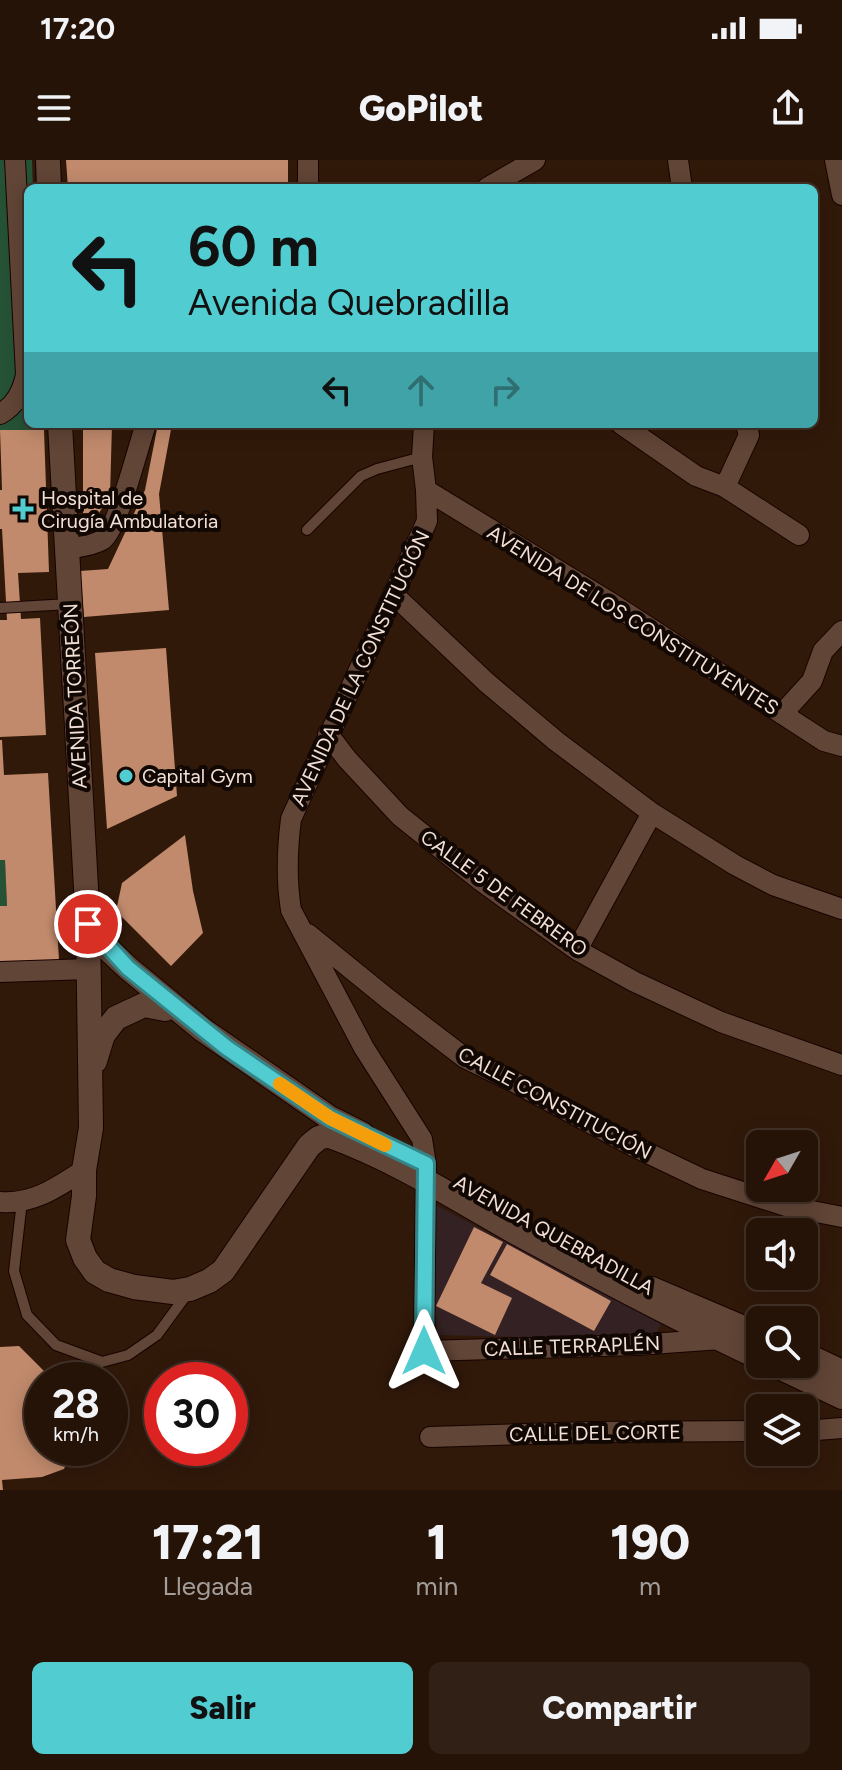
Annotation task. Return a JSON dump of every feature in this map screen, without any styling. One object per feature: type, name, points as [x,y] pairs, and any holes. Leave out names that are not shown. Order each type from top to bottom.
[{"type":"street","points":[[15,160],[24,336]]},
{"type":"street","points":[[48,160],[49,184]]},
{"type":"street","points":[[308,160],[308,184]]},
{"type":"street","points":[[494,184],[535,160]]},
{"type":"street","points":[[678,160],[681,184]]},
{"type":"street","points":[[835,160],[842,195]]},
{"type":"street","points":[[0,414],[16,401],[24,383]]},
{"type":"street","name":"AVENIDA TORREÓN","points":[[60,428],[89,969],[91,1128],[78,1240],[95,1272],[109,1280],[173,1292],[190,1289]]},
{"type":"street","points":[[66,549],[94,544],[105,538],[117,518],[145,428]]},
{"type":"street","name":"AVENIDA DE LA CONSTITUCIÓN","points":[[424,428],[422,457],[427,521],[291,819],[287,850],[291,910],[364,1048],[422,1139],[425,1172]]},
{"type":"street","points":[[627,428],[696,476],[725,487],[799,535]]},
{"type":"street","points":[[725,487],[749,435],[747,428]]},
{"type":"street","name":"AVENIDA DE LOS CONSTITUYENTES","points":[[426,490],[608,601],[824,741],[842,746]]},
{"type":"street","points":[[393,594],[486,682],[556,741],[652,813],[773,885],[842,909]]},
{"type":"street","points":[[782,714],[812,681],[823,651],[842,631]]},
{"type":"street","name":"CALLE 5 DE FEBRERO","points":[[328,734],[400,816],[481,881],[577,950],[635,982],[721,1022],[842,1065]]},
{"type":"street","points":[[577,950],[652,813]]},
{"type":"street","name":"AVENIDA QUEBRADILLA","points":[[88,924],[128,968],[203,1030],[330,1118],[613,1286],[746,1351]]},
{"type":"street","name":"CALLE CONSTITUCIÓN","points":[[300,927],[465,1058],[702,1179],[786,1206],[842,1217]]},
{"type":"street","points":[[0,972],[89,969],[109,974],[203,1030]]},
{"type":"street","points":[[91,1074],[103,1035],[116,1018],[144,1005],[165,1009]]},
{"type":"street","name":"AVENIDA QUEBRADILLA","points":[[190,1289],[223,1271],[309,1146],[323,1135],[425,1172],[664,1295],[746,1329]]},
{"type":"street","points":[[0,1202],[40,1197],[84,1170]]},
{"type":"street","name":"CALLE TERRAPLÉN","points":[[425,1172],[424,1351],[637,1345],[721,1339]]},
{"type":"street","points":[[818,1361],[842,1372]]},
{"type":"street","points":[[802,1378],[842,1397]]},
{"type":"street","points":[[818,1430],[842,1428]]},
{"type":"street","name":"CALLE DEL CORTE","points":[[430,1437],[746,1431]]},
{"type":"lane","points":[[307,530],[361,476],[422,457]]},
{"type":"lane","points":[[0,608],[69,604]]},
{"type":"lane","points":[[22,1201],[14,1271],[27,1315],[56,1345],[102,1362],[128,1355],[157,1335],[190,1289]]},
{"type":"shaded area","points":[[430,1202],[661,1324],[653,1340],[437,1335]]},
{"type":"green space","points":[[0,160],[32,160],[33,184],[24,184],[24,428],[44,430],[0,430]]},
{"type":"green space","points":[[0,860],[5,860],[7,906],[0,906]]},
{"type":"building","points":[[66,160],[288,160],[288,184],[68,184]]},
{"type":"building","points":[[83,428],[112,428],[110,496],[99,513],[83,513]]},
{"type":"building","points":[[157,428],[171,428],[159,494],[169,610],[84,617],[80,571],[108,569],[145,490]]},
{"type":"building","points":[[0,430],[44,430],[49,572],[18,573],[21,619],[40,618],[46,735],[0,737],[0,620],[7,620],[0,529]]},
{"type":"building","points":[[166,648],[177,796],[107,829],[95,653]]},
{"type":"building","points":[[0,740],[4,775],[48,773],[59,960],[0,962],[0,906],[7,906],[5,860],[0,860]]},
{"type":"building","points":[[185,835],[203,933],[171,966],[116,911],[122,883]]},
{"type":"building","points":[[474,1227],[503,1242],[481,1283],[512,1298],[495,1335],[436,1306]]},
{"type":"building","points":[[507,1244],[611,1301],[594,1331],[490,1275]]},
{"type":"building","points":[[19,1346],[35,1362],[24,1362],[24,1466],[65,1466],[42,1477],[2,1480],[3,1490],[0,1490],[0,1347]]},
{"type":"slow traffic","points":[[280,1084],[330,1118],[385,1145]]},
{"type":"place","name":"Hospital de Cirugía Ambulatoria","points":[[23,509]]},
{"type":"place","name":"Capital Gym","points":[[126,776]]},
{"type":"route","points":[[88,924],[128,968],[227,1048],[330,1118],[426,1164],[424,1351]]}]
